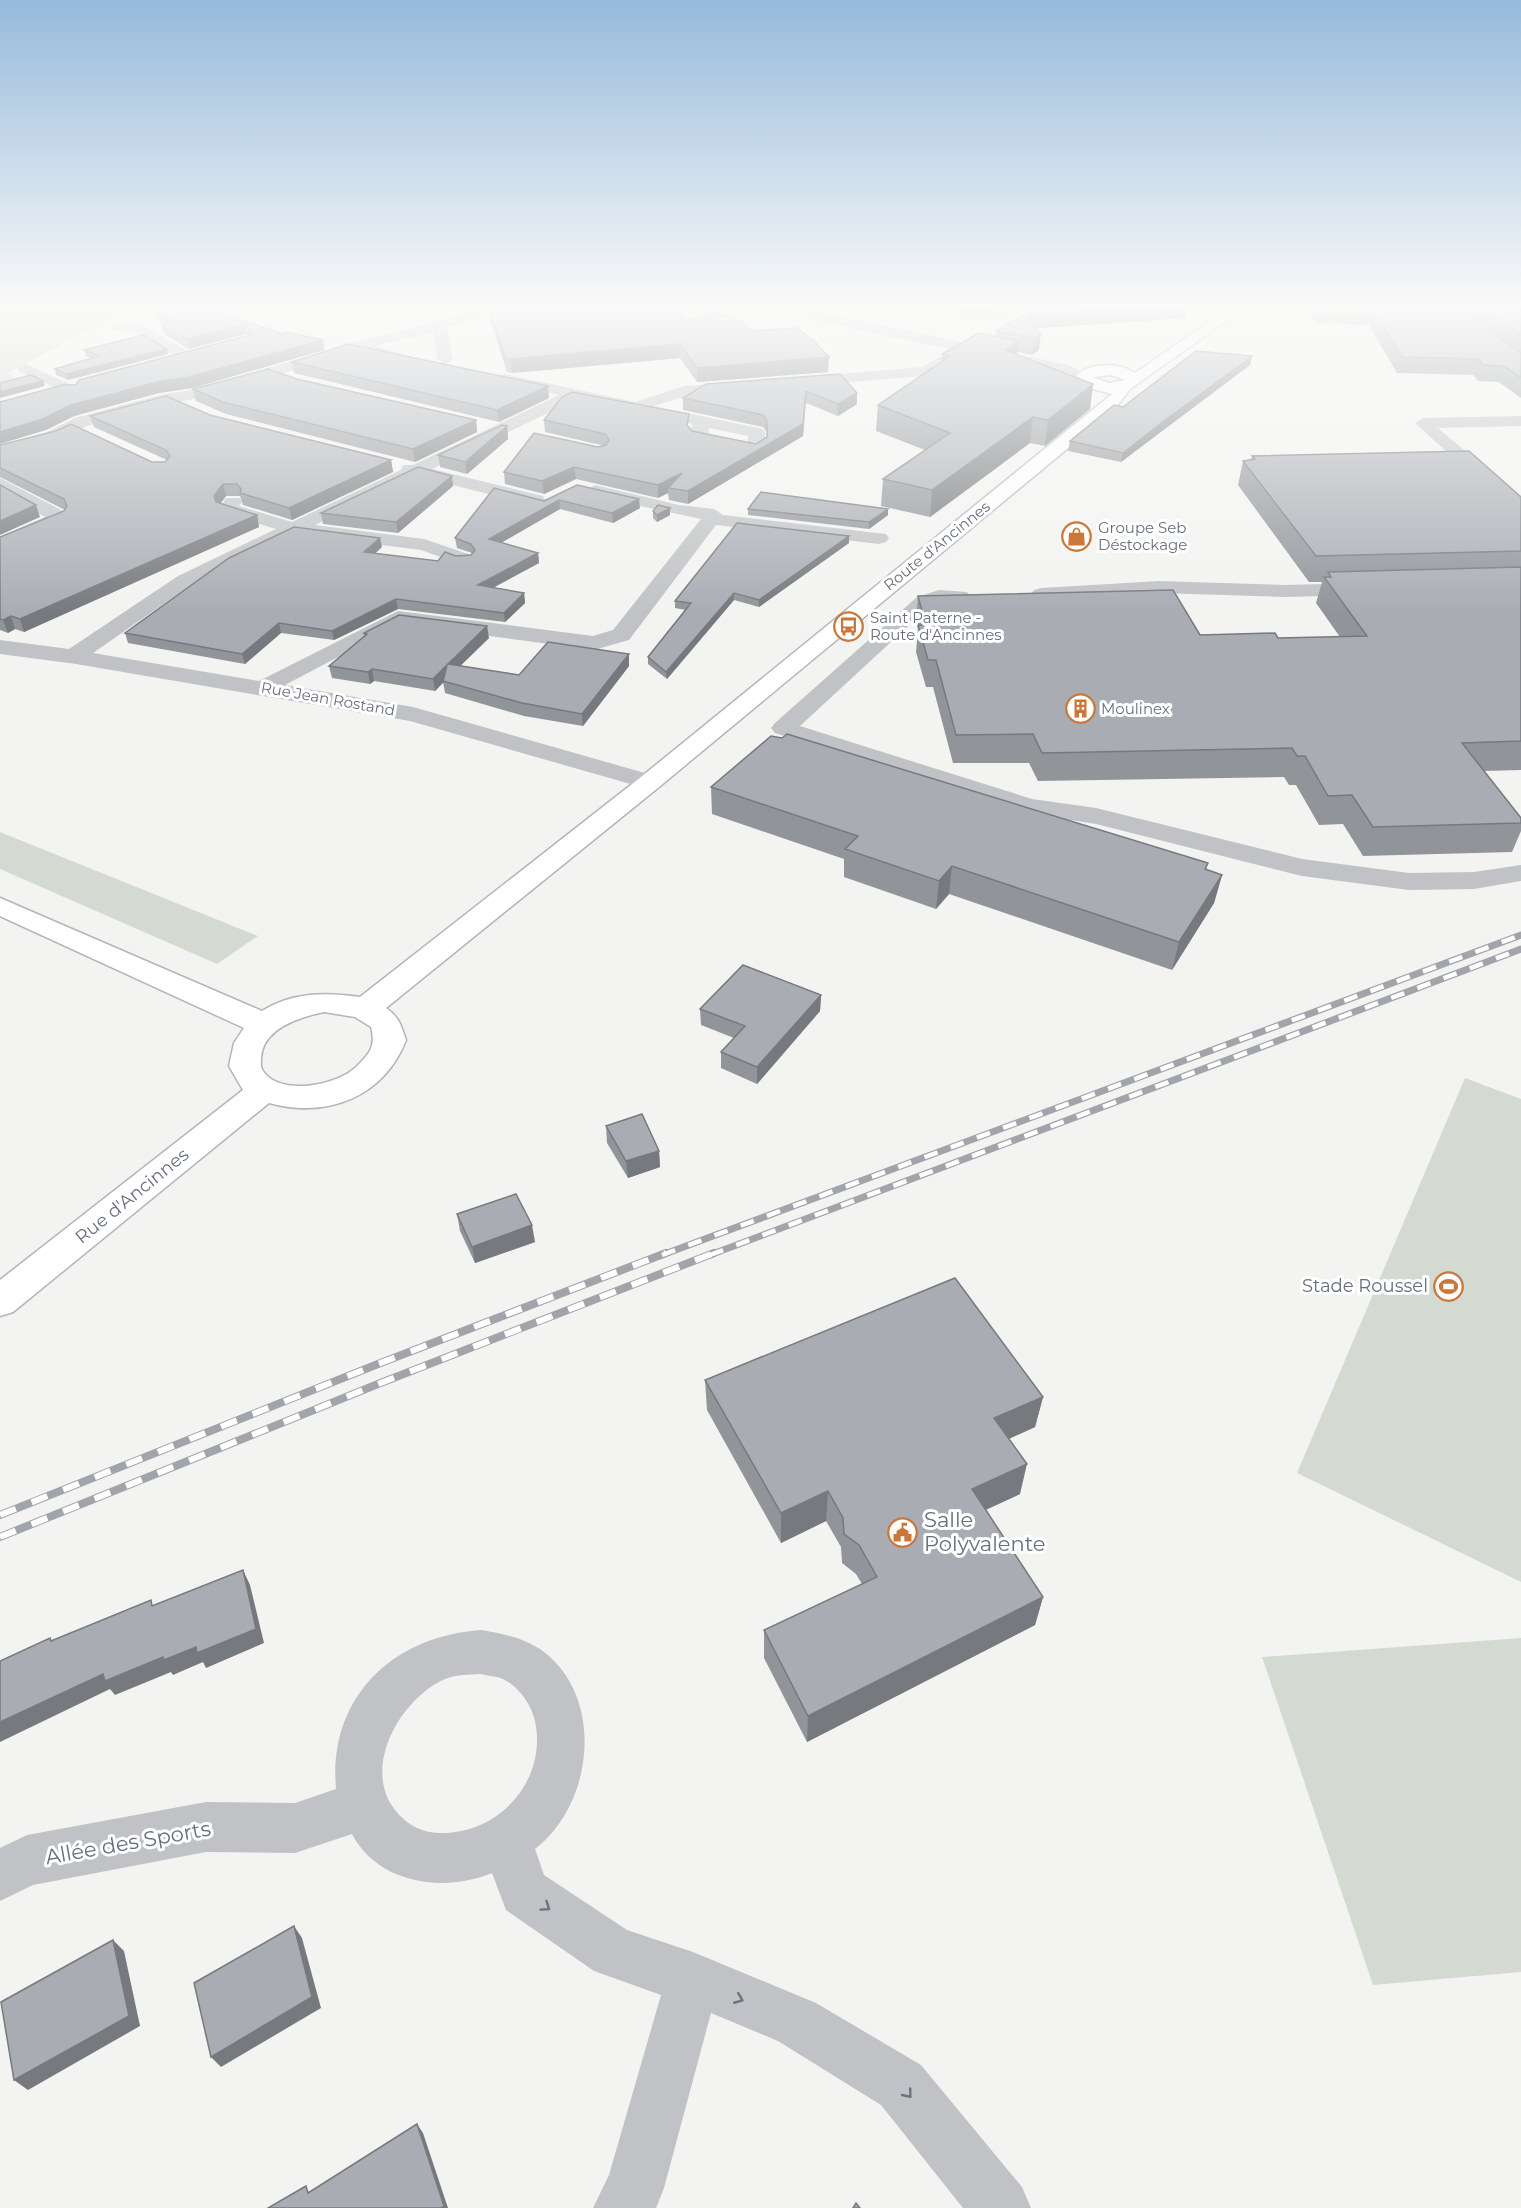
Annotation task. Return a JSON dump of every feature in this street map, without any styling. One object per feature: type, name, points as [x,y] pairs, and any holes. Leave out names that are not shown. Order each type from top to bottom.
[{"type":"main road","name":"Route d'Ancinnes","points":[[366,1008],[639,790],[1107,408]]},
{"type":"main road","points":[[0,906],[248,1016],[263,1026]]},
{"type":"main road","points":[[346,1003],[366,1008],[380,1017],[389,1029],[390,1043],[385,1059],[372,1073],[353,1086],[331,1094],[307,1098],[284,1096],[264,1090],[244,1067],[244,1053],[250,1039],[263,1026],[281,1014],[313,1004],[346,1003]]},
{"type":"main road","name":"Rue d'Ancinnes","points":[[0,1301],[264,1090]]},
{"type":"street","points":[[114,408],[121,411]]},
{"type":"street","points":[[0,451],[53,436],[74,426],[134,408]]},
{"type":"street","points":[[191,408],[200,412]]},
{"type":"street","points":[[72,657],[185,580],[546,408]]},
{"type":"street","points":[[641,408],[701,421]]},
{"type":"street","points":[[1521,422],[1423,423],[1521,509]]},
{"type":"street","points":[[74,426],[94,435]]},
{"type":"street","points":[[477,426],[521,435]]},
{"type":"street","points":[[391,464],[546,502],[556,497]]},
{"type":"street","points":[[0,483],[60,517],[0,544]]},
{"type":"street","points":[[575,486],[712,517],[879,538]]},
{"type":"street","points":[[233,502],[228,509],[292,528],[424,545],[464,559]]},
{"type":"street","points":[[263,688],[398,617],[594,643],[621,635],[712,517]]},
{"type":"street","points":[[1021,594],[1159,587],[1219,586],[1285,591],[1379,588]]},
{"type":"street","points":[[986,595],[939,597],[924,601],[783,728],[1029,807],[1054,808],[1132,825],[1309,870],[1410,883],[1497,880],[1521,873]]},
{"type":"street","name":"Rue Jean Rostand","points":[[0,647],[413,714],[639,790]]},
{"type":"street","points":[[481,1652],[507,1657],[532,1671],[552,1694],[562,1722],[563,1755],[553,1788],[534,1818],[507,1842],[473,1856],[439,1860],[406,1852],[380,1833],[364,1805],[358,1779],[360,1752],[365,1734],[383,1700],[402,1680],[427,1664],[453,1654],[481,1652]]},
{"type":"street","name":"Allée des Sports","points":[[0,1875],[27,1861],[206,1827],[295,1828],[364,1805]]},
{"type":"street","points":[[507,1842],[524,1892],[613,1952],[693,1979],[797,2022],[901,2085],[1001,2208]]},
{"type":"street","points":[[623,2208],[635,2188],[693,1979]]},
{"type":"shaded area","points":[[0,832],[258,936],[217,964],[0,869]]},
{"type":"shaded area","name":"Stade Roussel","points":[[1465,1078],[1521,1099],[1521,1582],[1297,1473]]},
{"type":"shaded area","points":[[1521,1638],[1521,1972],[1373,1985],[1262,1657]]},
{"type":"building","points":[[0,408],[65,408],[43,419],[0,432]]},
{"type":"building","points":[[120,408],[194,408],[210,415],[391,460],[289,508],[240,493],[241,489],[237,484],[223,484],[214,496],[216,502],[257,515],[20,619],[11,616],[0,619],[0,537],[64,511],[67,506],[64,499],[0,468],[0,445],[56,431],[71,424],[152,462],[165,462],[170,456],[166,450],[90,416]]},
{"type":"building","points":[[247,408],[424,408],[476,420],[413,449]]},
{"type":"building","points":[[553,408],[657,408],[689,414],[687,425],[692,431],[756,444],[767,437],[767,421],[763,415],[730,408],[804,408],[803,424],[688,491],[668,488],[682,473],[658,485],[574,467],[542,481],[504,472],[534,433],[598,447],[606,445],[609,440],[605,434],[544,420]]},
{"type":"building","points":[[886,408],[1063,408],[1048,420],[1033,417],[932,490],[883,479],[950,433]]},
{"type":"building","points":[[1110,408],[1182,408],[1123,453],[1070,441]]},
{"type":"building","points":[[502,425],[507,426],[465,462],[438,455]]},
{"type":"building","points":[[1469,451],[1521,497],[1521,551],[1316,556],[1243,461],[1255,459],[1252,456]]},
{"type":"building","points":[[418,467],[452,476],[396,522],[321,513]]},
{"type":"building","points":[[0,485],[36,505],[0,521]]},
{"type":"building","points":[[577,485],[639,499],[612,513],[559,500],[489,539],[538,553],[478,585],[524,593],[504,613],[396,599],[332,631],[279,623],[242,654],[125,633],[229,558],[294,527],[380,538],[364,552],[438,561],[445,552],[456,556],[471,555],[475,550],[471,544],[455,538],[494,488],[544,501]]},
{"type":"building","points":[[761,492],[888,509],[869,522],[748,509]]},
{"type":"building","points":[[658,505],[670,508],[657,515],[653,511]]},
{"type":"building","points":[[737,523],[849,536],[759,600],[734,593],[666,672],[648,657],[691,603],[675,601]]},
{"type":"building","name":"Moulinex","points":[[1521,567],[1521,741],[1462,743],[1521,818],[1521,823],[1373,827],[1352,795],[1328,796],[1305,756],[1297,756],[1292,748],[1042,753],[1033,734],[956,735],[936,660],[928,660],[918,625],[926,625],[918,596],[1173,590],[1200,635],[1275,633],[1278,638],[1367,636],[1324,577],[1331,577],[1328,572]]},
{"type":"building","points":[[399,615],[487,626],[448,664],[519,675],[548,642],[629,654],[582,714],[522,703],[443,681],[447,665],[433,679],[372,669],[368,672],[329,666],[367,634],[364,633]]},
{"type":"building","points":[[787,734],[1208,863],[1205,869],[1222,875],[1179,942],[952,866],[939,881],[845,849],[858,836],[711,787],[771,736],[782,738]]},
{"type":"building","points":[[743,965],[821,995],[757,1067],[721,1052],[745,1026],[700,1009]]},
{"type":"building","points":[[642,1114],[659,1151],[626,1161],[606,1126]]},
{"type":"building","points":[[516,1194],[532,1225],[472,1247],[457,1214]]},
{"type":"building","name":"Salle Polyvalente","points":[[955,1278],[1043,1397],[994,1418],[1027,1464],[972,1489],[1043,1597],[808,1716],[764,1630],[877,1577],[859,1545],[844,1534],[843,1518],[828,1491],[781,1513],[705,1380]]},
{"type":"building","points":[[243,1570],[256,1629],[197,1653],[196,1647],[164,1660],[163,1657],[105,1681],[103,1674],[0,1722],[0,1661],[50,1638],[51,1641],[151,1600],[152,1606]]},
{"type":"building","points":[[294,1926],[312,1997],[211,2057],[194,1983]]},
{"type":"building","points":[[113,1940],[129,2016],[14,2080],[1,2002]]},
{"type":"building","points":[[417,2124],[444,2206],[441,2208],[268,2208],[306,2186],[308,2193]]},
{"type":"railway","points":[[662,1255],[1521,935]]},
{"type":"railway","points":[[710,1255],[1521,949]]},
{"type":"railway","points":[[0,1515],[378,1364],[666,1253]]},
{"type":"railway","points":[[0,1537],[378,1384],[714,1253]]},
{"type":"place","name":"Groupe Seb Déstockage","points":[[1077,537]]},
{"type":"place","name":"Saint Paterne - Route d'Ancinnes","points":[[849,627]]},
{"type":"place","name":"Moulinex","points":[[1080,709]]},
{"type":"place","name":"Stade Roussel","points":[[1449,1286]]},
{"type":"place","name":"Salle Polyvalente","points":[[903,1532]]}]
